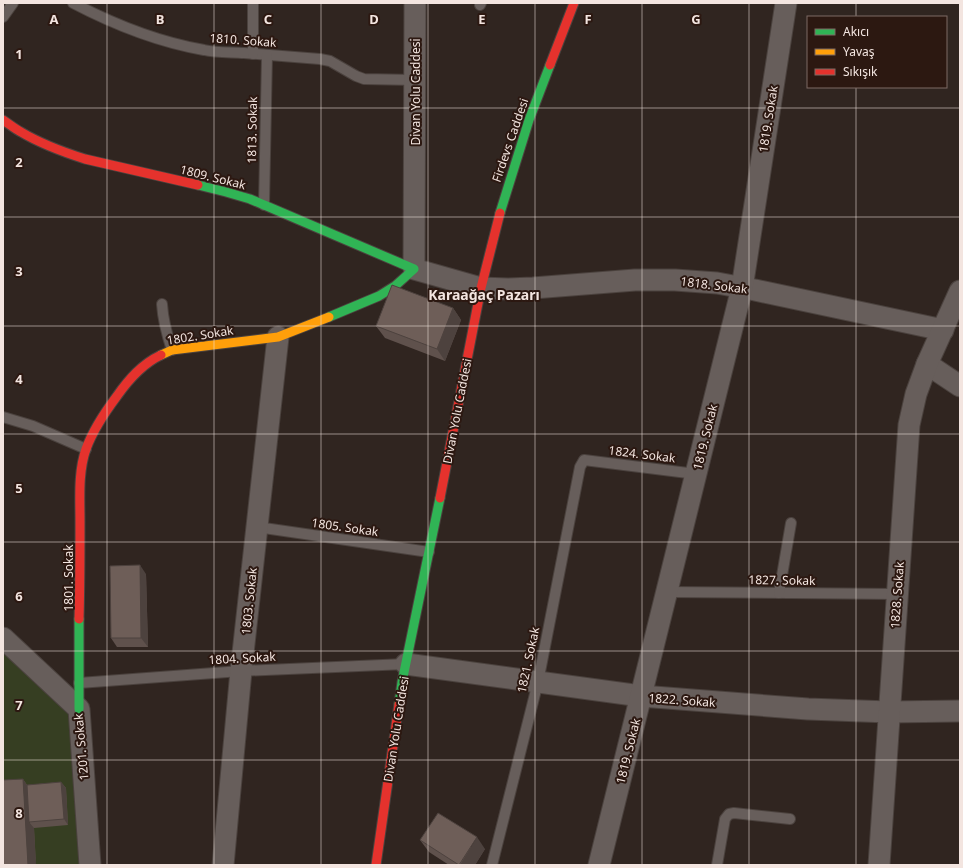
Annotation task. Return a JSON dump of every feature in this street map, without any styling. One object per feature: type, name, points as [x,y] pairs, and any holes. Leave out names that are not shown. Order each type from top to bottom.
[{"type":"street","name":"Divan Yolu Caddesi","points":[[414,269],[415,3]]},
{"type":"street","name":"Firdevs Caddesi","points":[[481,288],[502,204],[529,120],[574,3]]},
{"type":"street","name":"1819. Sokak","points":[[599,865],[742,288],[786,3]]},
{"type":"street","name":"1809. Sokak","points":[[3,120],[23,134],[66,153],[85,159],[250,199],[414,269]]},
{"type":"street","points":[[414,269],[481,288]]},
{"type":"street","name":"1802. Sokak","points":[[86,449],[93,433],[107,410],[129,380],[145,364],[157,356],[172,350],[278,337],[383,294],[394,287],[414,269]]},
{"type":"street","name":"1818. Sokak","points":[[481,288],[533,288],[635,280],[675,280],[717,283],[943,330]]},
{"type":"street","name":"Divan Yolu Caddesi","points":[[376,865],[402,682],[481,288]]},
{"type":"street","name":"1828. Sokak","points":[[879,865],[909,425],[916,394],[927,364],[960,291]]},
{"type":"street","name":"1803. Sokak","points":[[223,865],[241,671],[278,337]]},
{"type":"street","points":[[927,364],[960,386]]},
{"type":"street","name":"1801. Sokak","points":[[79,709],[80,485],[82,463],[86,449]]},
{"type":"street","name":"1201. Sokak","points":[[3,638],[79,709],[90,865]]},
{"type":"street","name":"1822. Sokak","points":[[406,664],[641,696],[808,709],[889,712],[960,711]]},
{"type":"lane","points":[[3,17],[13,3]]},
{"type":"lane","name":"1810. Sokak","points":[[73,3],[92,13],[162,41],[206,51],[320,59],[330,61],[364,79],[415,80]]},
{"type":"lane","points":[[253,3],[253,54]]},
{"type":"lane","name":"1813. Sokak","points":[[264,205],[267,55]]},
{"type":"lane","points":[[162,304],[162,318],[172,350]]},
{"type":"lane","points":[[3,417],[33,426],[86,449]]},
{"type":"lane","name":"1824. Sokak","points":[[584,460],[696,474]]},
{"type":"lane","name":"1821. Sokak","points":[[492,865],[538,682],[580,467],[584,460]]},
{"type":"lane","points":[[779,593],[791,523]]},
{"type":"lane","name":"1805. Sokak","points":[[257,527],[429,552]]},
{"type":"lane","name":"1827. Sokak","points":[[667,592],[897,594]]},
{"type":"lane","name":"1804. Sokak","points":[[79,683],[241,671],[406,664]]},
{"type":"lane","points":[[717,865],[725,819],[729,814],[734,813],[790,819]]},
{"type":"green space","points":[[3,646],[73,710],[82,865],[3,865]]},
{"type":"building","points":[[392,285],[453,308],[437,349],[376,326]]},
{"type":"building","points":[[140,565],[141,638],[111,638],[110,566]]},
{"type":"building","points":[[23,779],[28,865],[3,865],[3,780]]},
{"type":"building","points":[[61,782],[64,819],[29,822],[27,785]]},
{"type":"building","points":[[438,813],[477,837],[459,865],[420,840]]},
{"type":"traffic: fast","points":[[500,213],[529,120],[550,65]]},
{"type":"traffic: fast","points":[[198,185],[250,199],[414,269],[395,286],[379,296],[329,317]]},
{"type":"traffic: fast","points":[[399,704],[402,682],[440,498]]},
{"type":"traffic: fast","points":[[79,619],[79,709]]},
{"type":"traffic: slow","points":[[161,355],[172,350],[278,337],[329,317]]},
{"type":"traffic: jam","points":[[550,65],[574,3]]},
{"type":"traffic: jam","points":[[3,120],[36,140],[85,159],[198,185]]},
{"type":"traffic: jam","points":[[440,498],[481,288],[500,213]]},
{"type":"traffic: jam","points":[[79,619],[80,485],[83,458],[92,435],[100,421],[126,384],[142,367],[161,355]]},
{"type":"traffic: jam","points":[[376,865],[399,704]]},
{"type":"district","name":"Karaağaç Pazarı","points":[[484,294]]}]
